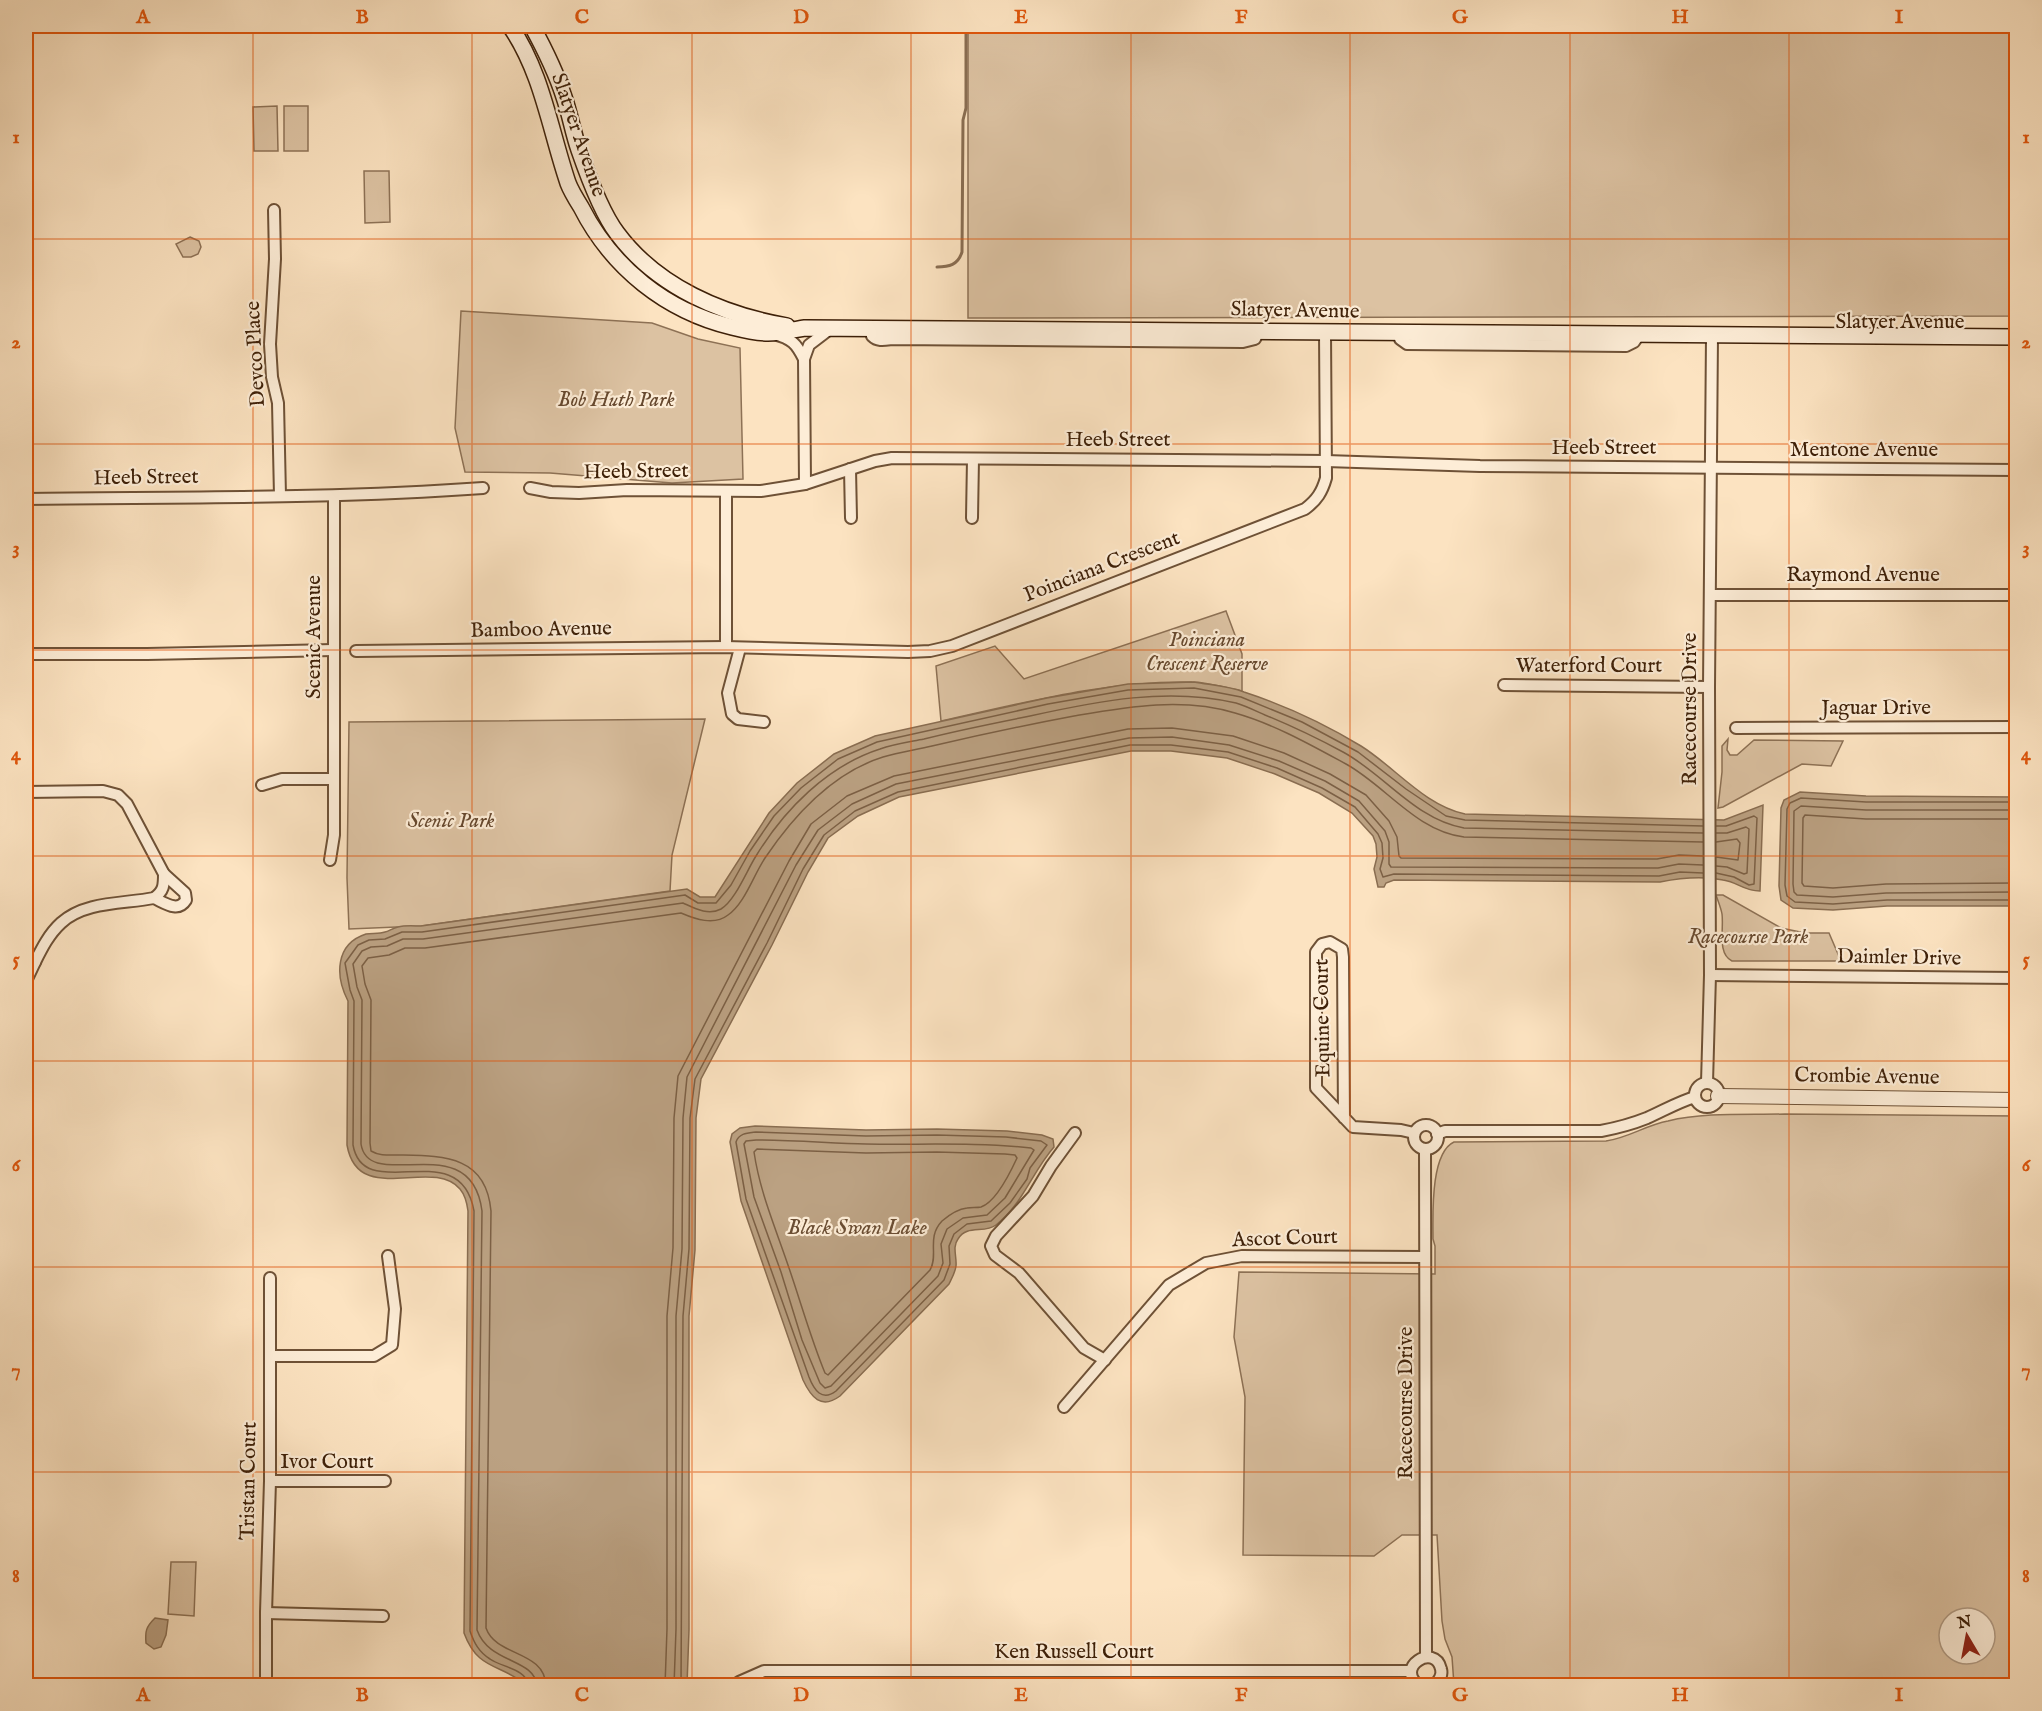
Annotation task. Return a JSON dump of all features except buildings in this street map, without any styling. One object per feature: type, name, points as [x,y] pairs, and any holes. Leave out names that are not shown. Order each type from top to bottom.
[{"type":"main road","name":"Slatyer Avenue","points":[[510,26],[522,44],[538,82],[569,186],[588,221],[606,246],[638,280],[654,294],[678,308],[696,317],[720,324],[746,331],[768,333],[804,328]]},
{"type":"main road","name":"Slatyer Avenue","points":[[532,26],[564,96],[579,150],[604,211],[617,233],[643,261],[664,278],[705,302],[753,320],[804,328],[830,329],[2016,337]]},
{"type":"street","name":"Devco Place","points":[[274,210],[275,259],[270,344],[272,377],[278,403],[280,496]]},
{"type":"street","points":[[805,483],[804,360],[809,345],[830,329]]},
{"type":"street","name":"Poinciana Crescent","points":[[726,647],[908,652],[930,651],[952,646],[1305,509],[1315,502],[1323,490],[1326,461],[1325,332]]},
{"type":"street","points":[[768,333],[786,337],[797,345],[804,360]]},
{"type":"street","name":"Racecourse Drive","points":[[1707,1083],[1710,975],[1709,687],[1712,336]]},
{"type":"street","name":"Slatyer Avenue","points":[[1785,336],[1797,343],[2016,344]]},
{"type":"street","name":"Heeb Street","points":[[530,488],[551,492],[579,493],[627,490],[761,491],[805,483],[875,461],[892,458],[1326,461],[1480,466],[1711,468]]},
{"type":"street","points":[[972,518],[973,459]]},
{"type":"street","name":"Mentone Avenue","points":[[1711,468],[2016,470]]},
{"type":"street","points":[[850,469],[851,518]]},
{"type":"street","name":"Heeb Street","points":[[26,499],[334,496],[406,494],[483,488]]},
{"type":"street","points":[[726,491],[726,647]]},
{"type":"street","name":"Scenic Avenue","points":[[330,860],[334,835],[334,496]]},
{"type":"street","name":"Raymond Avenue","points":[[1710,595],[2016,595]]},
{"type":"street","name":"Bamboo Avenue","points":[[356,651],[726,647]]},
{"type":"street","points":[[740,648],[728,693],[732,714],[738,719],[764,722]]},
{"type":"street","points":[[26,654],[333,650]]},
{"type":"street","name":"Waterford Court","points":[[1504,685],[1709,687]]},
{"type":"street","name":"Jaguar Drive","points":[[1736,728],[2016,727]]},
{"type":"street","points":[[262,785],[282,779],[334,779]]},
{"type":"street","points":[[26,792],[103,791],[118,795],[127,804],[164,874],[185,893],[186,900],[181,906],[175,907],[154,898],[90,908],[75,913],[61,923],[30,959],[26,981]]},
{"type":"street","points":[[154,898],[164,888],[164,874]]},
{"type":"street","name":"Equine Court","points":[[1344,1118],[1343,957],[1342,949],[1330,942],[1322,944],[1316,952],[1316,1088],[1344,1118],[1353,1127],[1414,1132]]},
{"type":"street","name":"Daimler Drive","points":[[1710,975],[2016,978]]},
{"type":"street","points":[[1707,1083],[1714,1086],[1718,1096],[1713,1105],[1706,1106],[1699,1103],[1695,1097],[1697,1088],[1707,1083]]},
{"type":"street","name":"Crombie Avenue","points":[[1718,1096],[2016,1100]]},
{"type":"street","points":[[1437,1134],[1452,1131],[1601,1131],[1622,1127],[1695,1097]]},
{"type":"street","points":[[1427,1125],[1434,1128],[1437,1134],[1434,1146],[1425,1149],[1416,1144],[1414,1132],[1419,1127],[1427,1125]]},
{"type":"street","points":[[1075,1133],[1033,1196],[996,1236],[991,1246],[995,1255],[1019,1273],[1084,1348],[1105,1360]]},
{"type":"street","name":"Racecourse Drive","points":[[1425,1149],[1426,1657]]},
{"type":"street","points":[[270,1356],[374,1356],[392,1345],[395,1309],[388,1256]]},
{"type":"street","name":"Ascot Court","points":[[1064,1407],[1169,1286],[1206,1263],[1242,1256],[1425,1257]]},
{"type":"street","name":"Tristan Court","points":[[266,1686],[270,1481],[270,1278]]},
{"type":"street","name":"Ivor Court","points":[[270,1481],[385,1481]]},
{"type":"street","points":[[266,1613],[383,1616]]},
{"type":"street","points":[[1420,1686],[1413,1678],[1411,1671],[1415,1662],[1426,1657],[1437,1661],[1441,1669],[1440,1678],[1434,1685]]},
{"type":"street","name":"Ken Russell Court","points":[[739,1682],[764,1671],[1411,1671]]},
{"type":"green space","points":[[968,26],[2016,26],[2016,316],[968,318]]},
{"type":"green space","points":[[277,106],[278,151],[254,151],[253,107]]},
{"type":"green space","points":[[284,106],[308,106],[308,151],[284,151]]},
{"type":"green space","points":[[364,171],[389,171],[390,222],[365,223]]},
{"type":"green space","points":[[190,237],[199,241],[201,247],[198,254],[183,257],[176,244]]},
{"type":"green space","name":"Bob Huth Park","points":[[461,311],[652,323],[698,339],[740,348],[743,479],[672,483],[550,473],[465,472],[455,428]]},
{"type":"green space","name":"Poinciana Crescent Reserve","points":[[1226,611],[1242,654],[1242,691],[1198,682],[1128,685],[1065,694],[941,721],[936,666],[995,646],[1024,679]]},
{"type":"green space","name":"Scenic Park","points":[[705,719],[672,855],[670,891],[421,926],[349,929],[347,878],[349,722]]},
{"type":"green space","points":[[1728,739],[1727,750],[1730,755],[1737,755],[1754,740],[1843,741],[1831,766],[1802,764],[1718,808],[1722,746]]},
{"type":"green space","name":"Racecourse Park","points":[[1716,895],[1723,895],[1781,928],[1805,933],[1829,933],[1841,961],[1732,961],[1724,953],[1722,914]]},
{"type":"green space","points":[[1711,1115],[2016,1116],[2016,1685],[1454,1685],[1452,1657],[1445,1639],[1442,1621],[1437,1535],[1402,1535],[1374,1556],[1243,1555],[1245,1397],[1234,1337],[1239,1272],[1435,1274],[1434,1186],[1446,1148],[1454,1142],[1606,1141],[1660,1123]]},
{"type":"green space","points":[[171,1562],[196,1562],[194,1616],[168,1614]]},
{"type":"water","points":[[1194,682],[1238,690],[1319,723],[1361,746],[1436,803],[1465,814],[1724,820],[1763,805],[1760,891],[1749,890],[1728,881],[1700,878],[1660,882],[1394,880],[1386,883],[1384,887],[1378,887],[1374,869],[1377,857],[1376,844],[1373,836],[1352,813],[1319,793],[1275,774],[1227,758],[1171,751],[1131,751],[899,797],[858,816],[828,838],[808,872],[701,1079],[696,1118],[695,1250],[689,1316],[687,1685],[526,1685],[483,1660],[476,1654],[464,1633],[467,1205],[460,1189],[448,1180],[432,1177],[380,1178],[365,1174],[354,1164],[347,1145],[348,1001],[340,971],[340,962],[348,945],[366,934],[383,933],[396,927],[421,926],[687,889],[700,897],[715,897],[769,813],[797,783],[834,754],[875,736],[1047,698],[1128,684]]},
{"type":"water","points":[[1800,792],[1866,796],[2016,797],[2016,906],[1887,906],[1833,910],[1793,908],[1781,900],[1779,886],[1781,808],[1784,800]]},
{"type":"water","name":"Black Swan Lake","points":[[755,1126],[1007,1131],[1042,1135],[1053,1139],[1054,1147],[1005,1217],[991,1228],[971,1230],[962,1234],[958,1239],[955,1249],[956,1269],[949,1284],[840,1396],[822,1402],[809,1392],[803,1380],[741,1201],[730,1142],[732,1134],[740,1128]]},
{"type":"water","points":[[155,1618],[168,1620],[166,1635],[161,1647],[154,1649],[146,1643],[146,1635],[148,1627]]},
{"type":"waterway","points":[[937,267],[952,264],[958,260],[962,252],[966,26]]}]
